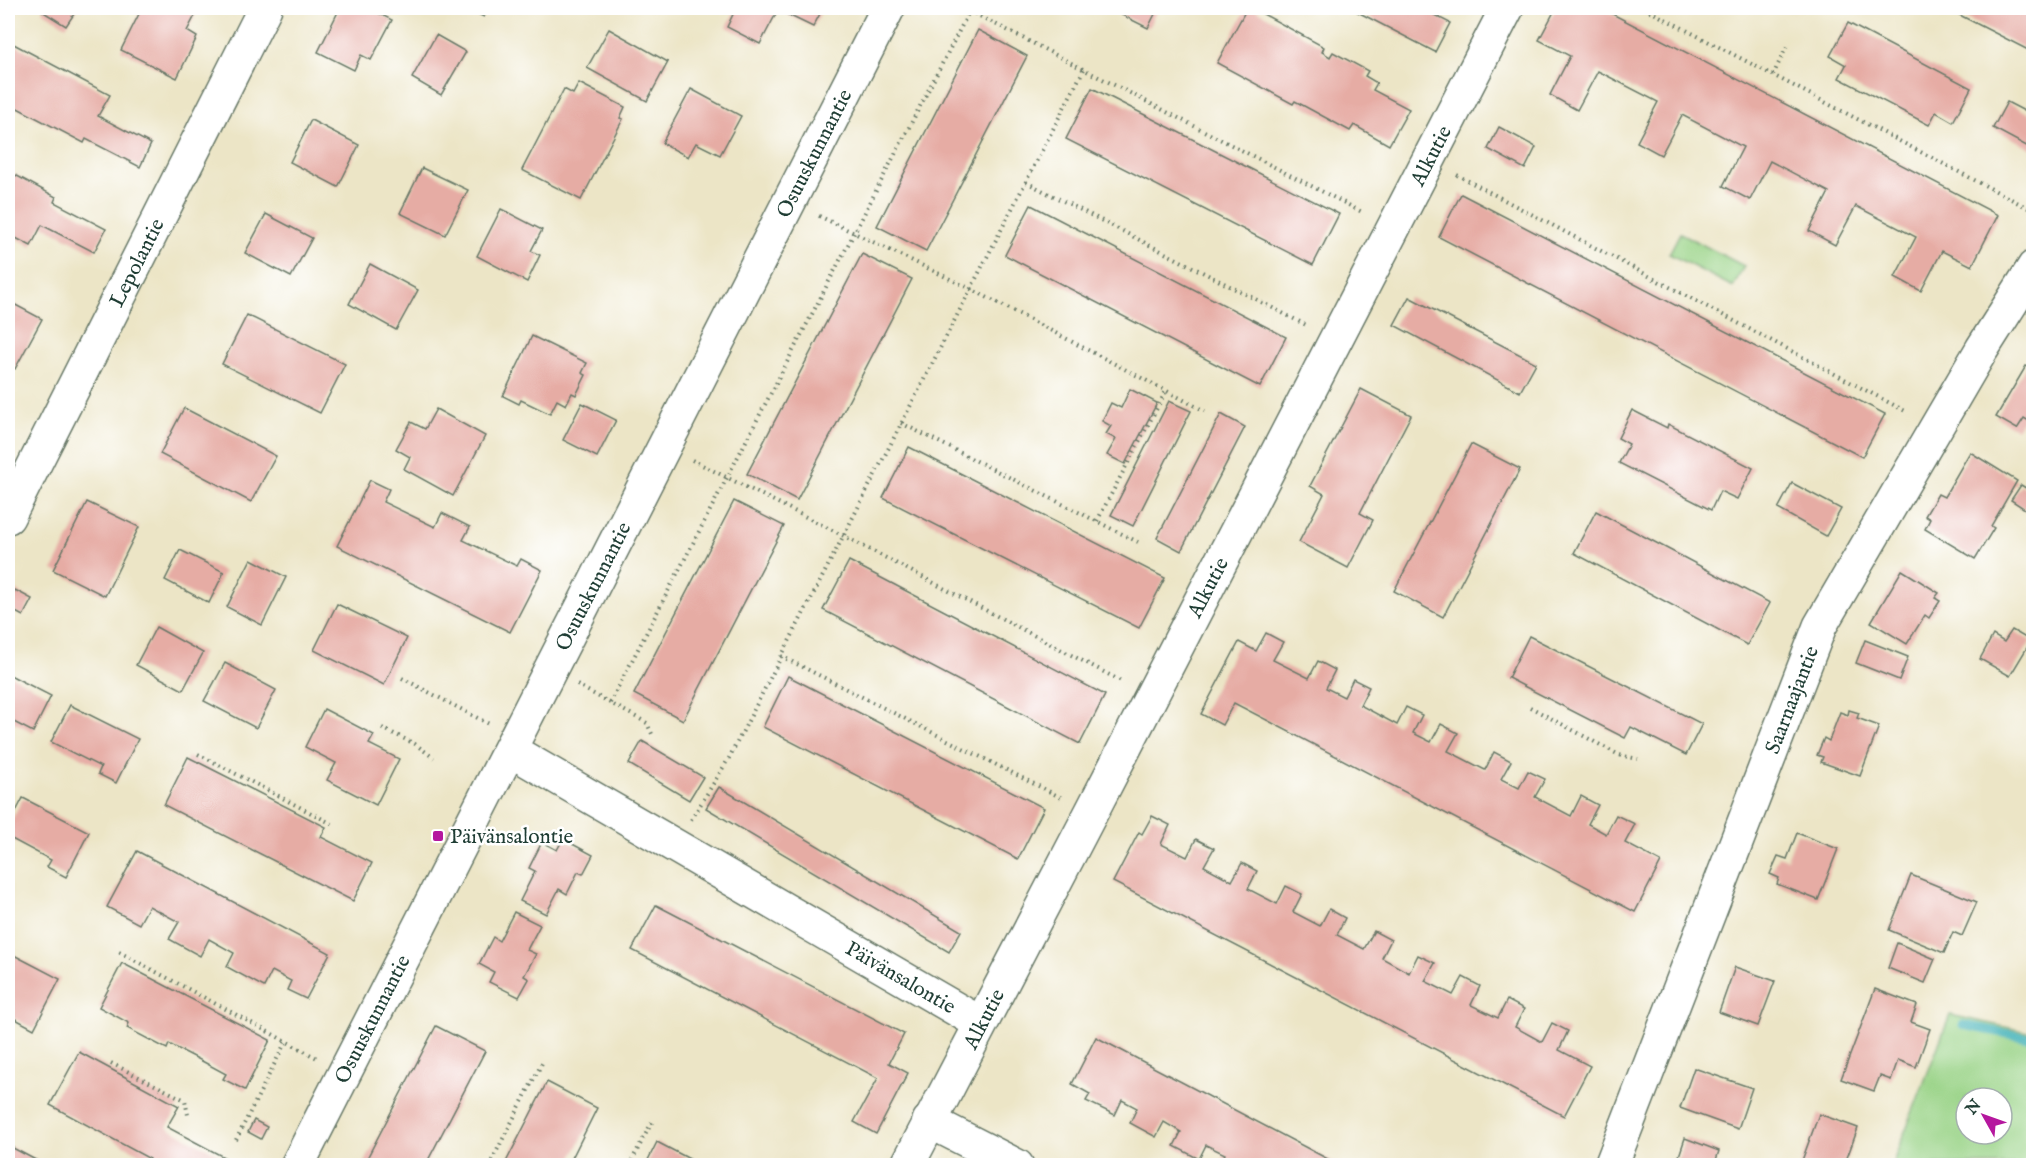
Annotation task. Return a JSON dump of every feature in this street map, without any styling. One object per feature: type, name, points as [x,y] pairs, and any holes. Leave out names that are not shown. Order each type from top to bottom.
[{"type":"street","name":"Lepolantie","points":[[8,518],[265,8]]},
{"type":"street","name":"Osuuskunnantie","points":[[297,1166],[502,738],[888,8]]},
{"type":"street","name":"Alkutie","points":[[907,1166],[1507,8]]},
{"type":"street","name":"Saarnaajantie","points":[[1611,1166],[1820,626],[1982,349],[2034,267]]},
{"type":"street","name":"Päivänsalontie","points":[[502,738],[675,846],[980,1023]]},
{"type":"street","points":[[929,1121],[1017,1166]]},
{"type":"path","points":[[964,8],[1393,228]]},
{"type":"path","points":[[1644,8],[2034,212]]},
{"type":"path","points":[[610,703],[970,10]]},
{"type":"path","points":[[1773,75],[1787,46]]},
{"type":"path","points":[[675,846],[729,758],[1084,69]]},
{"type":"path","points":[[1453,173],[1911,414]]},
{"type":"path","points":[[1026,182],[1335,339]]},
{"type":"path","points":[[813,213],[971,289],[1205,411]]},
{"type":"path","points":[[1097,521],[1166,391]]},
{"type":"path","points":[[902,423],[1138,542]]},
{"type":"path","points":[[689,459],[844,536],[1151,697]]},
{"type":"path","points":[[782,656],[1091,813]]},
{"type":"path","points":[[402,678],[502,738]]},
{"type":"path","points":[[575,684],[647,723],[652,734]]},
{"type":"path","points":[[1530,707],[1619,755],[1638,759]]},
{"type":"path","points":[[382,728],[415,744],[434,759]]},
{"type":"path","points":[[198,754],[336,826]]},
{"type":"path","points":[[119,952],[321,1060]]},
{"type":"path","points":[[236,1140],[286,1041]]},
{"type":"path","points":[[111,1063],[184,1100],[188,1115]]},
{"type":"path","points":[[489,1166],[542,1063]]},
{"type":"path","points":[[629,1166],[652,1122]]},
{"type":"green space","points":[[1680,233],[1744,266],[1733,287],[1669,254]]},
{"type":"green space","points":[[1950,1015],[2033,1033],[2033,1165],[1892,1165]]},
{"type":"building","points":[[44,8],[78,8],[66,26],[42,11]]},
{"type":"building","points":[[142,8],[199,8],[187,31],[197,37],[177,78],[121,50]]},
{"type":"building","points":[[340,8],[368,8],[392,20],[371,60],[361,55],[354,70],[318,52]]},
{"type":"building","points":[[465,8],[488,8],[484,17]]},
{"type":"building","points":[[736,8],[823,8],[813,27],[778,10],[760,44],[727,27]]},
{"type":"building","points":[[1108,8],[1158,8],[1148,28]]},
{"type":"building","points":[[1247,8],[1252,8],[1324,47],[1322,52],[1330,57],[1333,52],[1368,71],[1365,76],[1377,83],[1373,90],[1409,109],[1389,145],[1354,125],[1350,131],[1295,101],[1293,104],[1217,63]]},
{"type":"building","points":[[1350,8],[1435,8],[1432,14],[1450,23],[1435,52]]},
{"type":"building","points":[[1556,8],[1601,8],[1998,215],[1972,266],[1942,251],[1921,291],[1895,277],[1916,237],[1856,206],[1835,245],[1809,231],[1829,192],[1770,161],[1750,200],[1723,186],[1743,147],[1682,115],[1661,155],[1637,142],[1658,102],[1598,71],[1577,110],[1550,95],[1570,56],[1539,40]]},
{"type":"building","points":[[1946,8],[2034,8],[2034,53]]},
{"type":"building","points":[[1848,23],[1971,88],[1953,122],[1936,112],[1929,125],[1839,78],[1846,65],[1830,56]]},
{"type":"building","points":[[609,29],[668,62],[647,101],[587,68]]},
{"type":"building","points":[[978,30],[1027,56],[926,251],[877,226]]},
{"type":"building","points":[[436,35],[466,52],[441,95],[412,78]]},
{"type":"building","points":[[8,41],[110,95],[98,116],[151,144],[140,167],[86,139],[84,143],[8,103]]},
{"type":"building","points":[[579,83],[625,107],[620,118],[623,119],[581,200],[522,170],[564,89],[573,94]]},
{"type":"building","points":[[1092,88],[1339,214],[1313,265],[1066,139]]},
{"type":"building","points":[[691,89],[741,116],[720,155],[696,143],[688,157],[662,143]]},
{"type":"building","points":[[2007,102],[2034,116],[2034,150],[1993,128]]},
{"type":"building","points":[[311,120],[359,145],[338,187],[290,162]]},
{"type":"building","points":[[1499,127],[1536,147],[1525,169],[1488,149]]},
{"type":"building","points":[[422,168],[468,190],[445,235],[400,213]]},
{"type":"building","points":[[8,171],[56,197],[54,202],[106,229],[94,252],[42,225],[31,246],[8,234]]},
{"type":"building","points":[[1461,194],[1885,414],[1862,457],[1439,237]]},
{"type":"building","points":[[1031,205],[1286,337],[1260,387],[1005,255]]},
{"type":"building","points":[[501,209],[542,230],[531,251],[540,255],[527,282],[477,256]]},
{"type":"building","points":[[266,214],[312,238],[291,277],[245,253]]},
{"type":"building","points":[[862,254],[912,279],[797,500],[747,474]]},
{"type":"building","points":[[370,264],[418,290],[396,330],[349,304]]},
{"type":"building","points":[[1409,297],[1536,363],[1520,392],[1394,325]]},
{"type":"building","points":[[8,301],[42,319],[15,369],[8,364]]},
{"type":"building","points":[[247,315],[345,364],[320,413],[222,364]]},
{"type":"building","points":[[532,336],[587,363],[582,373],[586,375],[576,395],[572,393],[566,405],[557,400],[550,414],[521,400],[519,404],[503,396]]},
{"type":"building","points":[[2026,366],[2034,370],[2034,424],[2024,418],[2017,429],[1996,417]]},
{"type":"building","points":[[1130,389],[1157,403],[1125,464],[1107,455],[1116,439],[1106,434],[1111,426],[1102,421],[1111,403],[1121,408]]},
{"type":"building","points":[[1361,389],[1411,415],[1360,513],[1373,520],[1348,568],[1299,542],[1324,494],[1310,486]]},
{"type":"building","points":[[1169,401],[1191,411],[1133,526],[1111,515]]},
{"type":"building","points":[[582,403],[616,420],[597,457],[563,440]]},
{"type":"building","points":[[184,408],[276,456],[251,502],[160,454]]},
{"type":"building","points":[[436,409],[485,436],[453,496],[404,469],[410,457],[396,449],[411,422],[425,429]]},
{"type":"building","points":[[1632,410],[1667,428],[1668,424],[1753,468],[1737,499],[1720,491],[1711,510],[1619,463],[1629,444],[1618,438]]},
{"type":"building","points":[[1221,414],[1245,427],[1181,551],[1157,538]]},
{"type":"building","points":[[1471,444],[1520,469],[1443,617],[1394,591]]},
{"type":"building","points":[[909,447],[1165,578],[1139,628],[883,498]]},
{"type":"building","points":[[1970,452],[2017,481],[1991,526],[1994,528],[1975,559],[1925,529],[1930,519],[1925,516],[1938,494],[1944,497]]},
{"type":"building","points":[[370,480],[389,489],[383,502],[435,527],[442,513],[470,527],[463,540],[517,566],[521,559],[542,570],[510,632],[337,546]]},
{"type":"building","points":[[1792,483],[1841,509],[1826,536],[1778,509]]},
{"type":"building","points":[[2021,485],[2034,493],[2034,509],[2031,513],[2011,500]]},
{"type":"building","points":[[734,501],[784,526],[683,720],[634,694]]},
{"type":"building","points":[[87,502],[139,527],[105,596],[53,570]]},
{"type":"building","points":[[1596,511],[1770,603],[1747,645],[1574,553]]},
{"type":"building","points":[[180,550],[224,572],[209,603],[165,580]]},
{"type":"building","points":[[251,559],[286,577],[262,625],[227,607]]},
{"type":"building","points":[[849,561],[1105,695],[1080,744],[823,610]]},
{"type":"building","points":[[1902,570],[1939,593],[1935,598],[1940,601],[1929,618],[1925,615],[1907,644],[1871,622]]},
{"type":"building","points":[[15,590],[32,599],[23,616],[8,608],[8,603]]},
{"type":"building","points":[[337,604],[407,638],[384,685],[314,650]]},
{"type":"building","points":[[156,627],[203,653],[183,690],[136,665]]},
{"type":"building","points":[[2012,630],[2031,641],[2010,676],[1980,659],[1993,635],[2004,642]]},
{"type":"building","points":[[1266,633],[1283,642],[1273,660],[1309,678],[1318,661],[1335,670],[1326,688],[1344,697],[1353,679],[1369,687],[1360,705],[1397,725],[1406,707],[1422,715],[1413,733],[1431,742],[1441,724],[1458,733],[1448,751],[1485,770],[1494,752],[1511,761],[1501,779],[1519,788],[1528,771],[1545,779],[1535,797],[1571,816],[1581,796],[1598,805],[1588,824],[1606,834],[1616,815],[1635,824],[1625,843],[1661,862],[1635,912],[1234,703],[1222,725],[1201,714],[1239,642],[1256,651]]},
{"type":"building","points":[[1529,636],[1702,724],[1686,755],[1631,727],[1625,738],[1508,678]]},
{"type":"building","points":[[1865,640],[1908,657],[1899,680],[1856,663]]},
{"type":"building","points":[[225,663],[276,690],[256,728],[204,701]]},
{"type":"building","points":[[8,674],[51,696],[33,732],[8,719]]},
{"type":"building","points":[[788,676],[1044,808],[1018,859],[763,727]]},
{"type":"building","points":[[70,705],[138,739],[116,783],[98,774],[101,767],[51,742]]},
{"type":"building","points":[[324,709],[374,735],[369,744],[399,759],[376,805],[327,780],[336,763],[305,747]]},
{"type":"building","points":[[1849,710],[1859,713],[1857,718],[1879,726],[1860,776],[1821,762],[1823,757],[1817,755],[1824,738],[1829,741],[1840,712],[1848,715]]},
{"type":"building","points":[[642,741],[703,777],[689,800],[629,764]]},
{"type":"building","points":[[188,757],[326,827],[321,837],[372,863],[353,901],[164,805]]},
{"type":"building","points":[[719,787],[961,931],[949,952],[706,808]]},
{"type":"building","points":[[23,798],[89,832],[66,877],[47,867],[51,860],[8,837],[8,827]]},
{"type":"building","points":[[1152,816],[1170,825],[1161,844],[1187,857],[1196,839],[1214,848],[1204,866],[1232,881],[1242,863],[1257,871],[1248,889],[1277,904],[1286,886],[1302,894],[1293,912],[1320,926],[1329,909],[1345,918],[1337,935],[1364,949],[1374,931],[1391,940],[1382,958],[1409,973],[1418,955],[1435,963],[1425,981],[1453,995],[1463,977],[1480,986],[1471,1005],[1498,1018],[1507,1000],[1524,1009],[1515,1027],[1542,1042],[1552,1023],[1568,1031],[1559,1050],[1590,1066],[1564,1116],[1113,882],[1139,832],[1142,834]]},
{"type":"building","points":[[1797,833],[1838,849],[1818,900],[1777,884],[1779,878],[1770,874],[1778,856],[1787,859]]},
{"type":"building","points":[[563,839],[593,855],[583,874],[578,872],[567,894],[559,889],[546,914],[520,901],[535,871],[529,868],[542,842],[557,850]]},
{"type":"building","points":[[137,851],[330,953],[306,999],[287,990],[291,981],[272,971],[264,987],[227,967],[234,953],[209,939],[200,956],[169,939],[179,922],[149,906],[139,924],[107,907]]},
{"type":"building","points":[[1911,875],[1977,902],[1962,936],[1953,932],[1944,953],[1889,930]]},
{"type":"building","points":[[656,905],[904,1034],[889,1063],[908,1073],[876,1134],[854,1122],[878,1078],[632,950]]},
{"type":"building","points":[[514,912],[540,925],[527,950],[536,954],[524,976],[529,979],[519,997],[489,982],[494,972],[479,964],[493,937],[499,941]]},
{"type":"building","points":[[1897,943],[1935,959],[1925,983],[1888,968]]},
{"type":"building","points":[[8,952],[60,979],[34,1029],[8,1015]]},
{"type":"building","points":[[122,963],[270,1040],[245,1090],[223,1079],[226,1074],[169,1044],[167,1049],[127,1028],[129,1023],[99,1007]]},
{"type":"building","points":[[1735,967],[1775,981],[1758,1026],[1719,1012]]},
{"type":"building","points":[[1875,989],[1917,1005],[1911,1022],[1930,1029],[1916,1067],[1898,1060],[1891,1080],[1880,1076],[1874,1091],[1841,1079]]},
{"type":"building","points":[[436,1026],[485,1051],[425,1166],[363,1166]]},
{"type":"building","points":[[1096,1037],[1341,1166],[1219,1166],[1225,1154],[1206,1145],[1199,1159],[1174,1146],[1181,1132],[1164,1122],[1156,1137],[1130,1123],[1137,1108],[1122,1100],[1115,1115],[1086,1101],[1090,1094],[1072,1084]]},
{"type":"building","points":[[79,1052],[179,1106],[167,1127],[235,1163],[233,1166],[146,1166],[150,1159],[50,1105]]},
{"type":"building","points":[[1694,1068],[1752,1088],[1738,1129],[1680,1108]]},
{"type":"building","points":[[547,1082],[597,1108],[568,1166],[504,1166]]},
{"type":"building","points":[[1819,1114],[1858,1128],[1844,1166],[1800,1166]]},
{"type":"building","points":[[254,1120],[267,1127],[261,1139],[248,1132]]},
{"type":"building","points":[[1685,1138],[1719,1151],[1714,1166],[1687,1166],[1677,1162]]},
{"type":"building","points":[[657,1142],[703,1166],[645,1166]]},
{"type":"building","points":[[11,1147],[47,1166],[8,1166],[8,1153]]},
{"type":"waterway","points":[[1963,1025],[2034,1039]]},
{"type":"place","name":"Päivänsalontie","points":[[438,836]]}]
